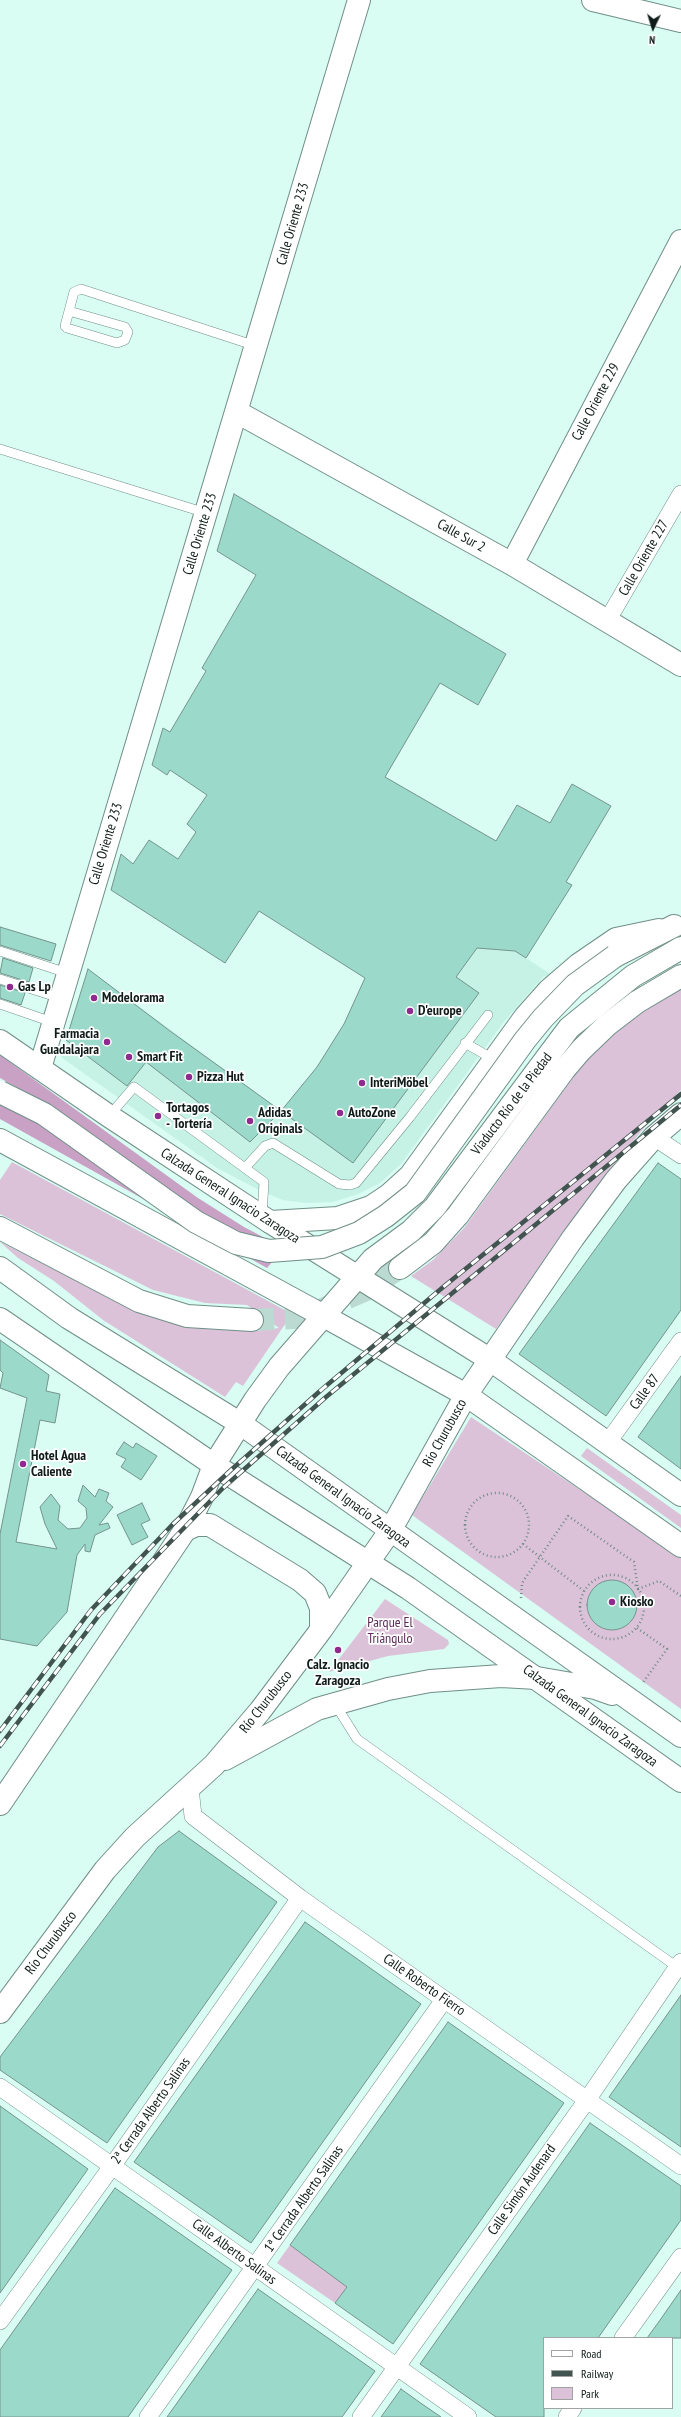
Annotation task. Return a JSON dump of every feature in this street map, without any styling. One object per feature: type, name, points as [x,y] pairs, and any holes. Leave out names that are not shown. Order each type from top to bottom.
[{"type":"main road","name":"Calle Oriente 233","points":[[40,1068],[52,1022],[257,346],[359,0]]},
{"type":"main road","points":[[606,1],[681,21]]},
{"type":"main road","name":"Calle Oriente 229","points":[[512,564],[681,241]]},
{"type":"main road","name":"Calle Sur 2","points":[[237,412],[512,564],[681,665]]},
{"type":"main road","points":[[0,1092],[44,1114],[196,1222],[229,1239],[269,1251],[322,1247],[359,1233],[386,1216],[415,1192],[538,1023],[575,985],[615,956],[679,922]]},
{"type":"main road","points":[[266,1220],[344,1216],[371,1207],[389,1195],[410,1176],[493,1059],[525,1017],[550,990],[578,965],[616,939],[679,922]]},
{"type":"main road","name":"Viaducto Río de la Piedad","points":[[358,1276],[373,1259],[411,1231],[435,1207],[570,1028],[633,976],[681,948]]},
{"type":"main road","points":[[400,1268],[433,1243],[458,1215],[564,1070],[595,1036],[637,1002],[681,976]]},
{"type":"main road","name":"Calzada General Ignacio Zaragoza","points":[[0,1041],[109,1116],[266,1220],[489,1359],[681,1495]]},
{"type":"main road","points":[[489,1359],[591,1212],[616,1180],[654,1137],[681,1114]]},
{"type":"main road","points":[[0,1140],[466,1395],[681,1546]]},
{"type":"main road","points":[[0,1804],[185,1530],[202,1497],[214,1465],[241,1424],[280,1367],[322,1315],[358,1276],[368,1234],[389,1195]]},
{"type":"main road","points":[[0,1228],[139,1301],[187,1316],[252,1320]]},
{"type":"main road","name":"Calzada General Ignacio Zaragoza","points":[[0,1268],[69,1318],[241,1424],[390,1531],[636,1692],[681,1736]]},
{"type":"main road","points":[[0,1276],[69,1318]]},
{"type":"main road","name":"Calzada General Ignacio Zaragoza","points":[[0,1319],[214,1465],[370,1562],[537,1678],[681,1781]]},
{"type":"main road","name":"Río Churubusco","points":[[0,2012],[105,1870],[135,1837],[214,1765],[260,1711],[321,1630],[370,1562],[390,1531],[466,1395],[489,1359]]},
{"type":"main road","points":[[185,1530],[196,1525],[210,1525],[300,1580],[315,1593],[321,1608],[321,1630]]},
{"type":"main road","points":[[214,1765],[317,1710],[388,1689],[430,1681],[494,1676],[537,1678],[595,1688],[636,1692]]},
{"type":"street","name":"Calle Oriente 227","points":[[607,621],[681,494]]},
{"type":"street","points":[[654,1137],[681,1155]]},
{"type":"street","name":"Calle 87","points":[[608,1442],[681,1341]]},
{"type":"street","name":"Calle Roberto Fierro","points":[[190,1788],[193,1816],[300,1898],[681,2166]]},
{"type":"street","name":"2ª Cerrada Alberto Salinas","points":[[0,2322],[113,2165],[300,1898]]},
{"type":"street","name":"Calle Simón Audenard","points":[[361,2417],[587,2100],[679,1965]]},
{"type":"street","name":"1ª Cerrada Alberto Salinas","points":[[148,2417],[256,2268],[444,2000]]},
{"type":"street","name":"Calle Alberto Salinas","points":[[0,2087],[113,2165],[396,2368],[468,2417]]},
{"type":"street","points":[[624,2337],[681,2258]]},
{"type":"lane","points":[[69,311],[125,327],[128,332],[125,340],[118,342],[69,329],[65,326],[74,292],[81,289],[257,346]]},
{"type":"lane","points":[[0,449],[206,513]]},
{"type":"lane","points":[[0,951],[67,972]]},
{"type":"lane","points":[[0,979],[60,998]]},
{"type":"lane","points":[[0,1004],[52,1022]]},
{"type":"lane","points":[[245,1168],[265,1146],[273,1143],[339,1184],[350,1185],[356,1183],[410,1117],[464,1043],[488,1015]]},
{"type":"lane","points":[[464,1043],[493,1059]]},
{"type":"lane","points":[[109,1116],[134,1087],[264,1182],[266,1220]]},
{"type":"lane","points":[[335,1704],[357,1738],[679,1965]]},
{"type":"path","points":[[497,1493],[516,1499],[528,1515],[528,1535],[523,1544],[515,1552],[505,1556],[494,1557],[483,1553],[474,1547],[468,1538],[465,1527],[466,1517],[470,1507],[478,1500],[497,1493]]},
{"type":"path","points":[[521,1599],[522,1583],[568,1516],[634,1562],[638,1589],[644,1608],[642,1619],[636,1628],[628,1635],[619,1639],[598,1636],[589,1631],[580,1612],[580,1601],[584,1591],[595,1581],[610,1575],[630,1581],[638,1589]]},
{"type":"path","points":[[523,1544],[584,1591]]},
{"type":"path","points":[[638,1589],[660,1581],[681,1596]]},
{"type":"path","points":[[636,1628],[667,1650],[636,1692]]},
{"type":"shaded area","points":[[426,941],[515,951],[552,975],[549,978],[544,976],[503,1023],[401,1164],[380,1183],[358,1194],[333,1202],[306,1203],[283,1200],[261,1191],[217,1168],[61,1057],[88,969],[281,1111],[317,1067],[344,1024],[365,978],[385,955]]},
{"type":"shaded area","points":[[0,1055],[198,1198],[244,1227],[282,1247],[273,1261],[267,1268],[0,1119],[0,1101],[47,1104],[0,1078]]},
{"type":"green space","points":[[681,985],[681,1090],[643,1129],[611,1168],[496,1329],[411,1276],[433,1260],[464,1228],[588,1057],[618,1027]]},
{"type":"green space","points":[[12,1162],[292,1314],[243,1386],[236,1382],[225,1397],[103,1320],[54,1281],[18,1258],[0,1242],[145,1315],[177,1324],[206,1329],[254,1331],[279,1328],[247,1305],[205,1303],[153,1290],[0,1214],[0,1180]]},
{"type":"green space","points":[[471,1417],[681,1557],[681,1709],[412,1515]]},
{"type":"green space","points":[[587,1448],[681,1515],[681,1528],[581,1456]]},
{"type":"green space","name":"Parque El Triángulo","points":[[385,1599],[448,1640],[449,1644],[444,1649],[388,1656],[329,1672]]},
{"type":"green space","points":[[290,2245],[348,2286],[335,2303],[277,2263]]},
{"type":"building","points":[[234,494],[506,654],[478,705],[440,683],[385,777],[496,841],[517,805],[550,823],[572,784],[611,806],[566,882],[572,885],[526,958],[515,951],[477,948],[456,977],[479,993],[353,1163],[281,1111],[317,1067],[344,1024],[365,978],[259,911],[225,963],[111,890],[121,854],[133,864],[149,840],[178,859],[196,832],[187,824],[207,795],[170,770],[167,775],[152,765],[163,728],[170,732],[206,671],[202,668],[256,575],[217,551]]},
{"type":"building","points":[[0,927],[56,944],[51,961],[0,945]]},
{"type":"building","points":[[3,958],[33,968],[29,982],[0,973]]},
{"type":"building","points":[[88,969],[170,1031],[281,1111],[250,1142],[146,1062],[127,1086],[66,1040]]},
{"type":"building","points":[[0,985],[25,993],[21,1005],[0,998]]},
{"type":"building","points":[[658,1163],[681,1179],[681,1310],[606,1416],[519,1354]]},
{"type":"building","points":[[0,1340],[49,1375],[46,1391],[60,1394],[55,1423],[40,1420],[16,1542],[57,1549],[45,1524],[40,1507],[51,1494],[60,1506],[58,1520],[68,1529],[80,1528],[87,1518],[86,1508],[78,1501],[83,1485],[95,1497],[99,1489],[109,1493],[106,1501],[113,1507],[99,1525],[108,1523],[110,1528],[95,1535],[90,1552],[85,1551],[85,1544],[77,1555],[67,1612],[37,1646],[0,1639],[0,1534],[27,1398],[0,1388],[3,1373],[0,1370]]},
{"type":"building","points":[[681,1376],[681,1469],[638,1437]]},
{"type":"building","points":[[124,1442],[133,1448],[136,1443],[157,1456],[141,1480],[121,1467],[126,1459],[116,1454]]},
{"type":"building","points":[[142,1503],[150,1520],[141,1524],[148,1537],[132,1545],[117,1515]]},
{"type":"building","name":"Kiosko","points":[[607,1580],[617,1580],[630,1587],[637,1600],[637,1610],[630,1623],[617,1630],[607,1630],[598,1626],[591,1619],[587,1610],[587,1600],[591,1591],[598,1584]]},
{"type":"building","points":[[179,1831],[277,1902],[107,2143],[0,2070],[0,2057],[158,1847]]},
{"type":"building","points":[[305,1922],[421,2004],[251,2243],[134,2162]]},
{"type":"building","points":[[681,1995],[681,2147],[609,2097]]},
{"type":"building","points":[[448,2022],[564,2103],[393,2344],[335,2303],[347,2287],[290,2245]]},
{"type":"building","points":[[0,2106],[88,2169],[0,2293]]},
{"type":"building","points":[[590,2123],[681,2186],[681,2220],[599,2337],[543,2337],[544,2417],[496,2417],[420,2364]]},
{"type":"building","points":[[115,2188],[232,2270],[128,2417],[0,2417],[0,2350]]},
{"type":"building","points":[[258,2289],[375,2371],[342,2417],[167,2417]]},
{"type":"building","points":[[681,2290],[681,2338],[648,2337]]},
{"type":"building","points":[[401,2389],[422,2404],[441,2417],[381,2417]]},
{"type":"tunnel","points":[[252,1320],[294,1318],[311,1314],[364,1291],[400,1268]]},
{"type":"railway","points":[[0,1731],[91,1610],[173,1524],[320,1391],[442,1288],[681,1094]]},
{"type":"railway","points":[[0,1746],[100,1614],[223,1488],[326,1397],[681,1105]]},
{"type":"place","name":"Gas Lp","points":[[10,987]]},
{"type":"place","name":"Modelorama","points":[[94,998]]},
{"type":"place","name":"D'europe","points":[[410,1011]]},
{"type":"place","name":"Farmacia Guadalajara","points":[[107,1042]]},
{"type":"place","name":"Smart Fit","points":[[129,1057]]},
{"type":"place","name":"Pizza Hut","points":[[189,1077]]},
{"type":"place","name":"InteriMöbel","points":[[362,1083]]},
{"type":"place","name":"AutoZone","points":[[340,1113]]},
{"type":"place","name":"Tortagos - Tortería","points":[[158,1116]]},
{"type":"place","name":"Adidas Originals","points":[[250,1121]]},
{"type":"place","name":"Hotel Agua Caliente","points":[[23,1464]]},
{"type":"place","name":"Kiosko","points":[[612,1602]]},
{"type":"place","name":"Calz. Ignacio Zaragoza","points":[[338,1650]]}]
